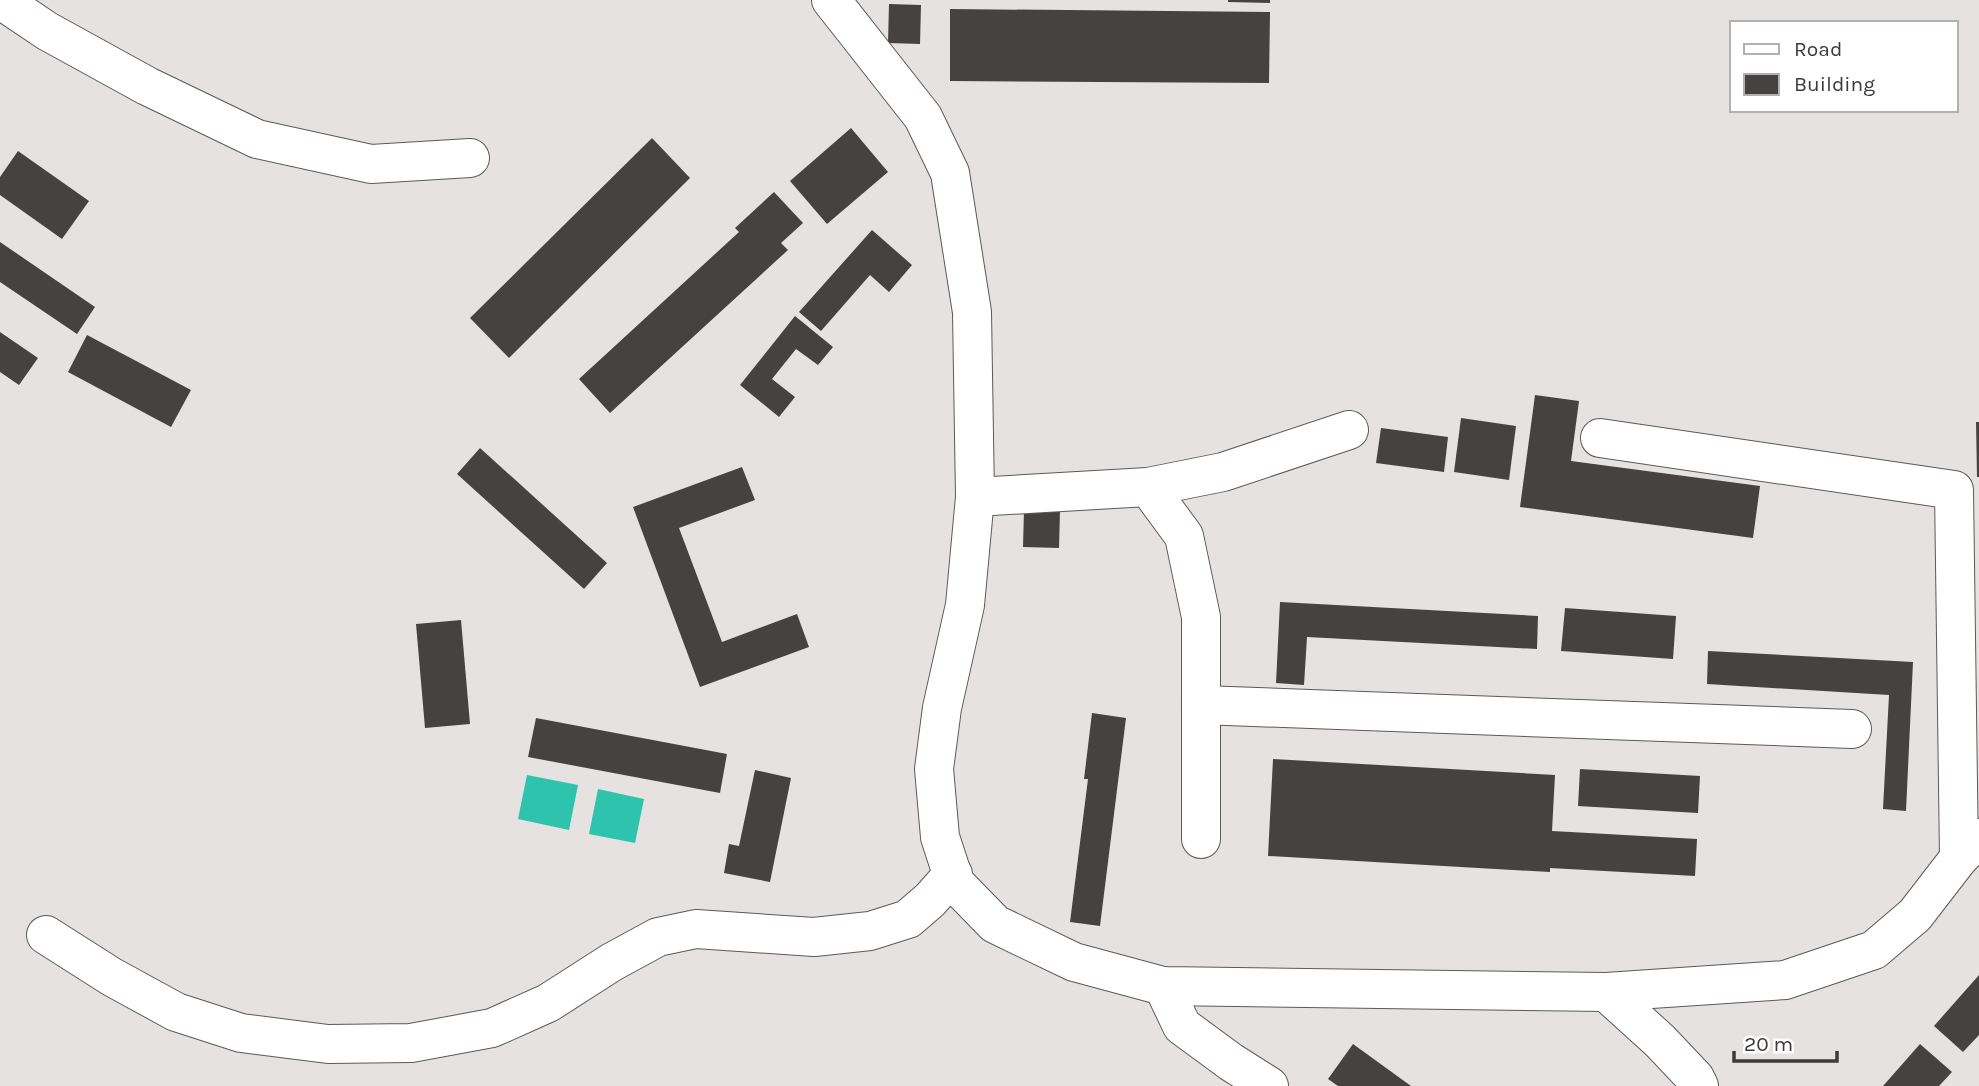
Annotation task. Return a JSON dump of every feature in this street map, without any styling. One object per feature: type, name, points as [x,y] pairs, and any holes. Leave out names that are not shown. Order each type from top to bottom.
[{"type":"street","points":[[1,0],[47,31],[147,86],[257,139],[371,164],[470,158]]},
{"type":"street","points":[[831,0],[923,117],[950,173],[972,312],[975,497],[965,605],[942,708],[934,769],[940,837],[955,883],[995,924],[1074,962],[1163,986],[1606,992],[1785,980],[1874,950],[1914,915],[1969,848],[1954,490],[1600,438]]},
{"type":"street","points":[[975,497],[1149,487],[1223,472],[1349,430]]},
{"type":"street","points":[[1149,487],[1184,536],[1201,617],[1201,839]]},
{"type":"street","points":[[1201,705],[1852,729]]},
{"type":"street","points":[[46,935],[112,977],[176,1012],[241,1033],[328,1044],[411,1043],[492,1028],[548,1003],[612,962],[658,937],[696,929],[814,937],[870,931],[896,923],[908,919],[930,900],[953,874]]},
{"type":"street","points":[[1163,986],[1182,1026],[1269,1086]]},
{"type":"street","points":[[1606,992],[1660,1041],[1695,1078],[1699,1086]]},
{"type":"shaded area","points":[[527,775],[578,785],[569,830],[518,819]]},
{"type":"shaded area","points":[[598,789],[644,799],[635,843],[589,834]]},
{"type":"building","points":[[1270,0],[1270,3],[1228,2]]},
{"type":"building","points":[[889,4],[921,5],[920,44],[888,43]]},
{"type":"building","points":[[950,9],[1270,12],[1269,83],[950,81]]},
{"type":"building","points":[[851,128],[888,172],[827,224],[790,181]]},
{"type":"building","points":[[652,138],[690,178],[509,358],[470,318]]},
{"type":"building","points":[[18,151],[89,201],[62,239],[0,195],[0,177]]},
{"type":"building","points":[[774,192],[803,223],[781,243],[788,250],[610,413],[579,379],[739,232],[735,228]]},
{"type":"building","points":[[872,230],[912,265],[889,292],[870,275],[821,331],[799,312]]},
{"type":"building","points":[[0,242],[95,307],[77,334],[0,282]]},
{"type":"building","points":[[795,316],[833,347],[818,365],[796,349],[772,379],[795,397],[779,417],[740,385]]},
{"type":"building","points":[[0,332],[38,358],[19,385],[0,372]]},
{"type":"building","points":[[87,335],[191,390],[171,427],[68,372]]},
{"type":"building","points":[[1535,395],[1579,401],[1571,461],[1760,486],[1753,538],[1520,507]]},
{"type":"building","points":[[1461,418],[1516,426],[1509,480],[1454,472]]},
{"type":"building","points":[[1976,422],[1979,422],[1979,477],[1977,477]]},
{"type":"building","points":[[1381,428],[1448,437],[1444,472],[1376,463]]},
{"type":"building","points":[[480,448],[607,563],[584,589],[457,474]]},
{"type":"building","points":[[742,467],[755,500],[679,528],[722,642],[797,614],[809,647],[700,687],[633,507]]},
{"type":"building","points":[[1024,510],[1060,511],[1059,548],[1023,547]]},
{"type":"building","points":[[1280,602],[1538,616],[1537,649],[1307,637],[1304,685],[1276,683]]},
{"type":"building","points":[[1565,608],[1676,616],[1673,659],[1561,651]]},
{"type":"building","points":[[461,620],[470,724],[425,728],[416,624]]},
{"type":"building","points":[[1708,651],[1913,662],[1906,811],[1883,809],[1889,695],[1707,684]]},
{"type":"building","points":[[1092,713],[1126,718],[1100,926],[1070,922],[1088,779],[1084,779]]},
{"type":"building","points":[[536,718],[727,754],[720,793],[528,757]]},
{"type":"building","points":[[1273,759],[1555,775],[1552,831],[1697,839],[1695,876],[1550,868],[1550,872],[1268,856]]},
{"type":"building","points":[[1580,769],[1700,776],[1698,813],[1578,806]]},
{"type":"building","points":[[755,770],[791,778],[770,882],[724,873],[729,844],[739,846]]},
{"type":"building","points":[[1979,975],[1979,1035],[1963,1052],[1934,1026]]},
{"type":"building","points":[[1353,1044],[1411,1086],[1338,1086],[1328,1079]]},
{"type":"building","points":[[1920,1044],[1952,1072],[1939,1086],[1883,1086]]}]
